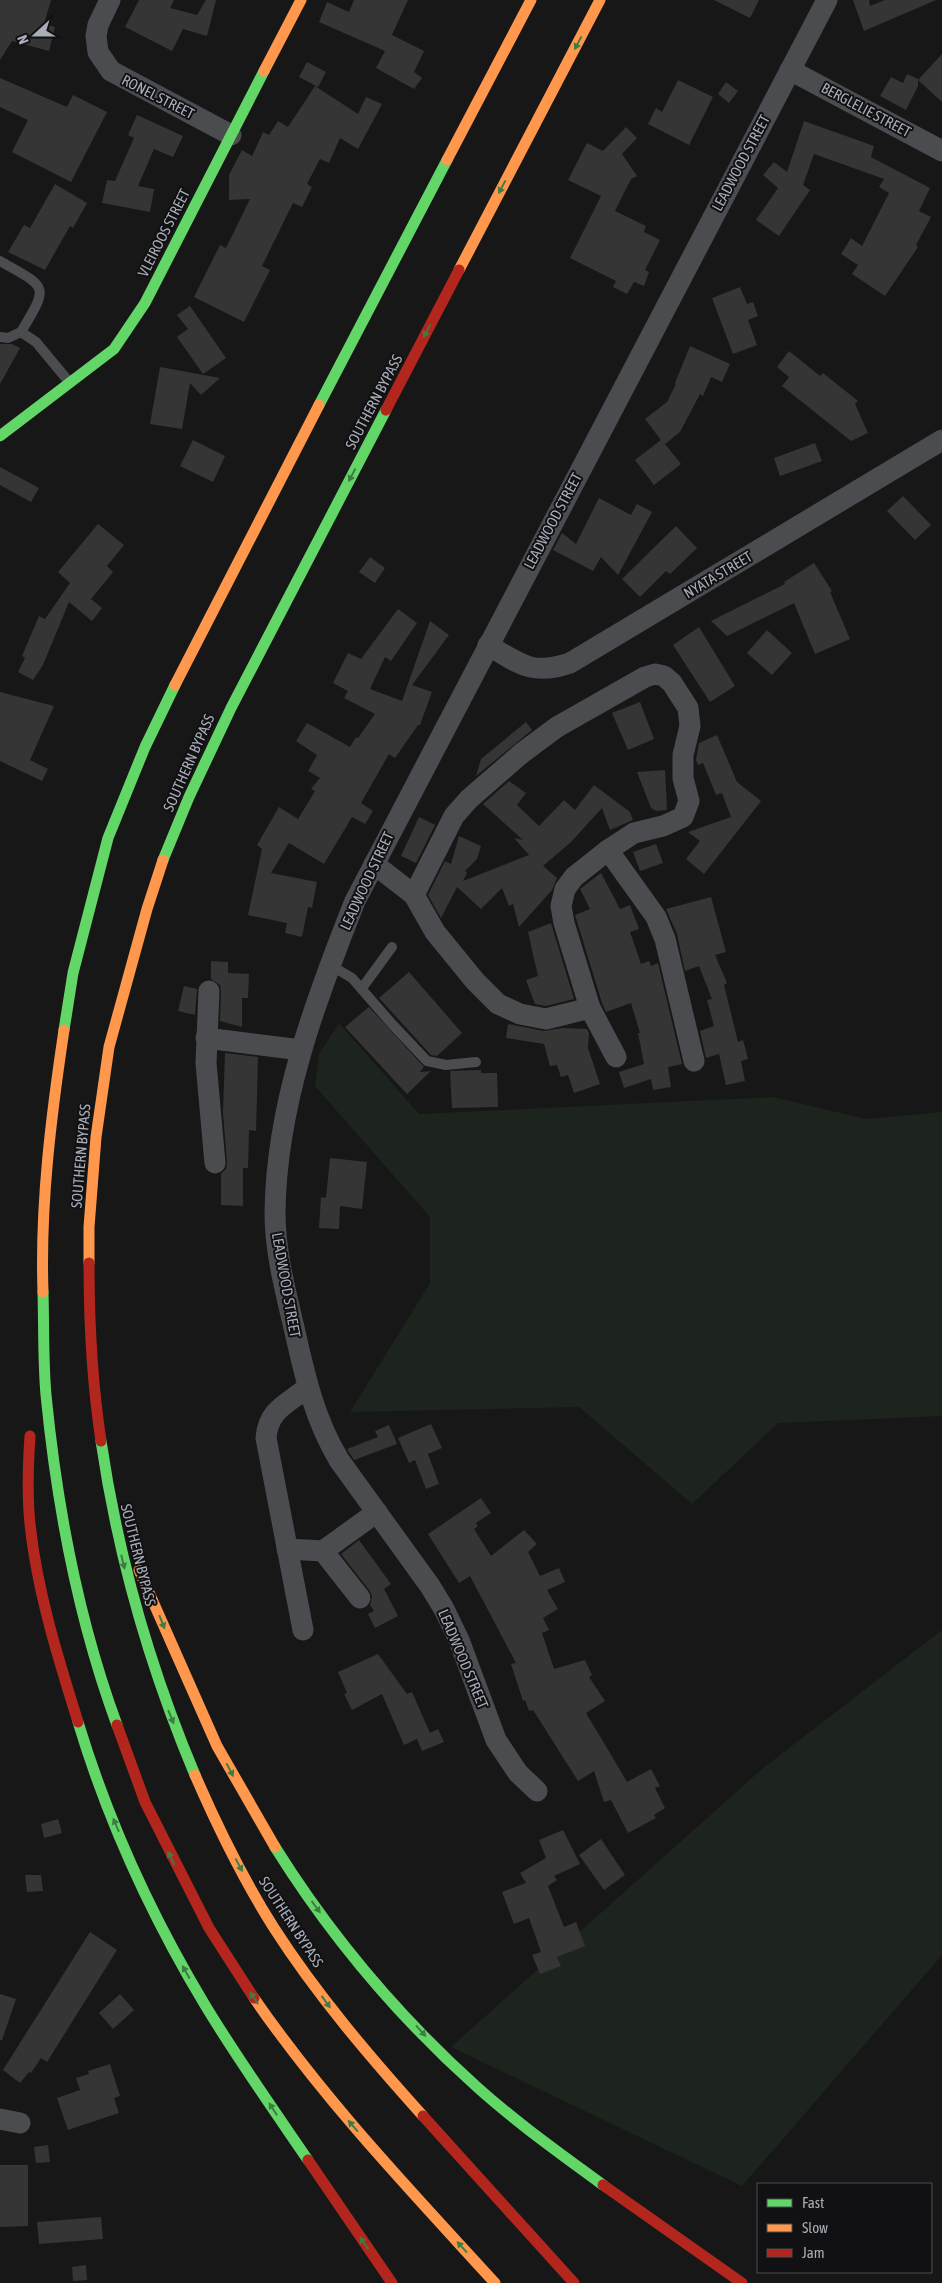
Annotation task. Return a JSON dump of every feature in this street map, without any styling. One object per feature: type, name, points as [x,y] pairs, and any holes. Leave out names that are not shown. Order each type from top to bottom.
[{"type":"main road","name":"VLEIROOS STREET","points":[[0,436],[114,349],[132,324],[159,276],[301,0]]},
{"type":"main road","points":[[495,2283],[313,2080],[257,2004],[209,1929],[147,1809],[119,1740],[89,1655],[67,1576],[41,1435],[36,1376],[32,1270],[37,1157],[46,1076],[62,994],[84,909],[105,844],[154,725],[531,0]]},
{"type":"main road","name":"SOUTHERN BYPASS","points":[[574,2283],[383,2072],[343,2025],[289,1950],[257,1900],[200,1789],[164,1700],[143,1637],[112,1515],[98,1432],[88,1296],[92,1175],[110,1042],[153,889],[190,793],[225,718],[600,0]]},
{"type":"main road","points":[[34,1394],[36,1376]]},
{"type":"main road","points":[[32,1422],[28,1498],[30,1527],[46,1605],[66,1688],[118,1830],[156,1915],[198,1994],[301,2152],[392,2283]]},
{"type":"main road","points":[[112,1515],[138,1568],[196,1702],[229,1770],[294,1876],[332,1928],[430,2040],[463,2074],[503,2109],[639,2210],[742,2283]]},
{"type":"street","name":"RONEL STREET","points":[[110,0],[98,25],[97,46],[105,65],[119,77],[232,135]]},
{"type":"street","name":"LEADWOOD STREET","points":[[537,1791],[507,1759],[496,1740],[459,1640],[444,1609],[430,1586],[328,1442],[307,1388],[276,1244],[275,1214],[284,1125],[293,1078],[301,1050],[330,965],[355,901],[827,0]]},
{"type":"street","name":"BERGLELIE STREET","points":[[790,70],[942,150]]},
{"type":"street","name":"NYATA STREET","points":[[488,645],[529,668],[542,670],[570,663],[942,440]]},
{"type":"street","points":[[414,895],[454,816],[469,799],[522,753],[557,727],[645,677],[655,674],[664,676],[672,683],[688,708],[690,726],[683,755],[683,770],[689,801],[683,817],[663,826],[634,833],[608,850],[574,877],[565,889],[561,906],[564,923],[590,1008],[616,1057]]},
{"type":"street","points":[[608,850],[656,916],[665,939],[694,1061]]},
{"type":"street","points":[[374,864],[414,895],[435,932],[475,981],[498,1004],[520,1014],[546,1019],[590,1008]]},
{"type":"street","points":[[209,991],[206,1038],[207,1081],[215,1163]]},
{"type":"street","points":[[206,1038],[301,1050]]},
{"type":"street","points":[[303,1630],[266,1438],[267,1424],[272,1415],[307,1388]]},
{"type":"street","points":[[287,1549],[323,1551],[377,1512]]},
{"type":"street","points":[[323,1551],[360,1598]]},
{"type":"lane","points":[[0,337],[8,338],[20,332],[40,300],[41,294],[39,287],[30,278],[2,266]]},
{"type":"lane","points":[[20,332],[36,342],[71,383]]},
{"type":"lane","points":[[362,988],[392,947]]},
{"type":"lane","points":[[330,965],[352,978],[427,1061],[446,1066],[476,1062]]},
{"type":"shaded area","points":[[339,1023],[419,1114],[773,1097],[866,1119],[942,1112],[942,1416],[778,1423],[692,1504],[579,1407],[350,1412],[430,1283],[430,1217],[315,1086],[319,1054]]},
{"type":"shaded area","points":[[942,1630],[942,1955],[742,2186],[451,2047],[762,1769]]},
{"type":"building","points":[[0,0],[51,0],[44,24],[55,27],[49,51],[12,41],[0,60]]},
{"type":"building","points":[[139,0],[174,0],[170,8],[197,15],[206,0],[216,0],[207,36],[183,29],[172,51],[125,27]]},
{"type":"building","points":[[354,0],[408,0],[392,35],[424,51],[414,72],[422,78],[414,89],[376,68],[385,51],[319,22],[327,2],[349,12]]},
{"type":"building","points":[[714,0],[759,0],[750,18]]},
{"type":"building","points":[[853,0],[869,0],[870,6],[885,0],[936,0],[864,31]]},
{"type":"building","points":[[942,54],[942,102],[918,80]]},
{"type":"building","points":[[307,62],[326,72],[318,87],[299,77]]},
{"type":"building","points":[[907,74],[918,79],[918,86],[906,110],[880,96],[891,77],[903,83]]},
{"type":"building","points":[[0,78],[67,107],[73,95],[107,112],[71,182],[12,152],[28,120],[0,107]]},
{"type":"building","points":[[678,80],[713,97],[689,145],[648,124],[656,108],[662,112]]},
{"type":"building","points":[[726,82],[738,91],[729,103],[718,94]]},
{"type":"building","points":[[315,86],[358,114],[366,97],[382,104],[358,149],[340,138],[329,163],[320,159],[307,184],[312,187],[302,207],[293,203],[262,266],[270,270],[244,322],[194,297],[220,245],[226,248],[250,199],[229,200],[229,175],[242,150],[252,156],[263,132],[269,135],[278,121],[288,127]]},
{"type":"building","points":[[137,115],[183,136],[173,157],[154,149],[138,186],[154,189],[150,212],[102,203],[107,180],[115,181],[134,138],[128,135]]},
{"type":"building","points":[[804,121],[874,146],[871,157],[930,188],[919,211],[931,217],[916,245],[918,247],[885,296],[852,274],[858,265],[841,254],[851,238],[862,246],[889,193],[879,187],[884,179],[814,154],[803,185],[810,190],[779,236],[756,220],[778,188],[763,175],[774,162],[787,172]]},
{"type":"building","points":[[626,127],[637,138],[622,154],[637,176],[631,179],[615,211],[646,226],[644,232],[660,240],[645,270],[649,272],[644,286],[634,282],[627,294],[613,287],[616,281],[570,258],[601,196],[568,180],[587,143],[603,151]]},
{"type":"building","points":[[55,184],[87,203],[73,228],[70,226],[45,270],[8,252],[24,225],[30,228]]},
{"type":"building","points":[[740,287],[747,304],[753,302],[758,316],[748,320],[757,345],[733,354],[712,298]]},
{"type":"building","points":[[190,306],[226,358],[203,374],[177,337],[188,329],[177,315]]},
{"type":"building","points":[[0,344],[12,344],[20,348],[0,384]]},
{"type":"building","points":[[690,346],[730,364],[722,382],[711,377],[703,396],[700,394],[680,432],[665,444],[681,464],[654,485],[635,460],[661,440],[645,419],[667,402]]},
{"type":"building","points":[[789,351],[820,376],[823,373],[858,401],[855,404],[868,433],[851,441],[782,386],[789,377],[777,367]]},
{"type":"building","points":[[160,367],[220,378],[201,395],[190,383],[182,429],[150,424]]},
{"type":"building","points":[[193,440],[225,456],[213,482],[180,466]]},
{"type":"building","points":[[815,443],[822,461],[780,476],[774,458]]},
{"type":"building","points":[[0,467],[39,488],[31,502],[0,485]]},
{"type":"building","points":[[903,496],[931,525],[915,540],[887,511]]},
{"type":"building","points":[[599,498],[631,515],[637,504],[652,512],[618,575],[601,557],[593,571],[553,550],[562,533],[576,544]]},
{"type":"building","points":[[98,524],[124,545],[107,566],[113,572],[91,599],[102,608],[92,621],[69,602],[43,665],[33,680],[18,672],[25,658],[22,656],[39,616],[45,619],[70,583],[58,572]]},
{"type":"building","points":[[676,526],[697,548],[670,574],[666,571],[640,597],[622,579]]},
{"type":"building","points":[[370,557],[385,568],[375,583],[359,572]]},
{"type":"building","points":[[814,563],[832,591],[830,592],[850,639],[815,654],[794,603],[727,636],[711,621],[785,584],[784,582]]},
{"type":"building","points":[[398,609],[417,623],[391,661],[385,657],[370,689],[402,701],[430,621],[449,635],[412,685],[432,692],[420,725],[418,725],[395,758],[389,754],[361,803],[373,811],[365,824],[352,817],[324,864],[289,843],[271,873],[317,882],[312,908],[308,907],[302,937],[285,933],[287,923],[248,915],[262,849],[257,845],[279,807],[298,819],[315,791],[311,789],[320,778],[308,771],[317,755],[296,741],[307,723],[350,747],[375,714],[344,698],[348,691],[333,683],[348,653],[361,659]]},
{"type":"building","points":[[699,627],[735,686],[710,702],[673,645]]},
{"type":"building","points":[[767,630],[792,653],[772,675],[747,653]]},
{"type":"building","points":[[0,692],[54,706],[30,760],[48,769],[42,781],[0,761]]},
{"type":"building","points":[[640,702],[654,739],[628,750],[612,713]]},
{"type":"building","points":[[526,722],[532,730],[476,776],[481,759]]},
{"type":"building","points":[[717,735],[737,782],[761,801],[704,874],[686,859],[700,841],[688,832],[731,817],[722,793],[716,795],[703,763],[698,765],[696,760],[699,743]]},
{"type":"building","points":[[665,770],[667,810],[656,811],[651,808],[637,772]]},
{"type":"building","points":[[509,781],[526,793],[517,805],[539,826],[564,800],[575,810],[594,785],[630,812],[633,820],[610,830],[602,808],[571,842],[543,866],[557,878],[552,890],[519,927],[513,904],[509,906],[502,888],[481,909],[457,887],[441,918],[428,895],[445,861],[451,864],[459,836],[481,846],[477,859],[465,871],[467,873],[463,881],[529,855],[514,838],[523,840],[483,804]]},
{"type":"building","points":[[419,817],[435,825],[416,863],[401,856]]},
{"type":"building","points":[[656,844],[663,863],[640,871],[633,852]]},
{"type":"building","points":[[601,873],[620,909],[630,905],[639,929],[630,932],[641,964],[649,961],[651,966],[658,963],[682,1064],[668,1067],[671,1087],[653,1090],[651,1079],[624,1088],[619,1072],[644,1064],[638,1033],[640,1033],[631,1003],[606,1012],[575,915],[590,909],[580,889]]},
{"type":"building","points":[[711,897],[726,952],[715,955],[727,983],[724,985],[738,1042],[743,1040],[748,1059],[741,1061],[745,1081],[726,1085],[719,1054],[706,1058],[700,1031],[714,1026],[707,1000],[712,999],[699,966],[685,971],[677,934],[666,909]]},
{"type":"building","points":[[551,923],[574,999],[546,1006],[535,1004],[526,980],[538,976],[528,932]]},
{"type":"building","points":[[211,961],[228,962],[228,973],[249,974],[248,998],[242,998],[242,1027],[220,1021],[221,991],[220,985],[211,979]]},
{"type":"building","points":[[409,972],[462,1033],[437,1056],[431,1055],[379,998]]},
{"type":"building","points":[[184,986],[197,989],[195,1015],[178,1011]]},
{"type":"building","points":[[369,1007],[424,1067],[420,1072],[431,1071],[407,1094],[345,1027]]},
{"type":"building","points":[[508,1024],[544,1031],[563,1028],[587,1029],[589,1033],[588,1048],[600,1084],[574,1093],[568,1075],[561,1077],[557,1065],[550,1066],[544,1044],[506,1038]]},
{"type":"building","points":[[225,1053],[258,1057],[256,1131],[249,1130],[248,1168],[243,1168],[243,1206],[221,1205],[221,1174],[226,1169],[227,1162],[223,1113]]},
{"type":"building","points":[[481,1070],[481,1073],[497,1073],[498,1107],[452,1108],[450,1071]]},
{"type":"building","points":[[330,1158],[367,1162],[362,1209],[340,1206],[339,1229],[319,1228],[321,1197],[326,1198]]},
{"type":"building","points":[[431,1424],[442,1448],[428,1454],[439,1484],[426,1489],[415,1460],[409,1463],[398,1438]]},
{"type":"building","points":[[389,1425],[397,1444],[354,1460],[347,1449],[378,1437],[375,1431]]},
{"type":"building","points":[[481,1498],[491,1513],[476,1523],[478,1526],[474,1529],[491,1556],[524,1530],[537,1544],[528,1552],[540,1576],[559,1568],[565,1582],[547,1590],[558,1609],[543,1618],[549,1630],[542,1633],[554,1669],[585,1660],[592,1675],[589,1677],[605,1701],[586,1713],[627,1782],[651,1769],[660,1786],[655,1788],[665,1808],[654,1815],[656,1818],[628,1833],[611,1800],[604,1802],[594,1771],[578,1781],[533,1710],[529,1711],[525,1700],[523,1701],[511,1664],[516,1663],[470,1576],[459,1583],[428,1534]]},
{"type":"building","points":[[359,1540],[391,1584],[384,1589],[398,1616],[375,1628],[368,1614],[374,1611],[370,1605],[372,1597],[370,1591],[341,1554]]},
{"type":"building","points":[[378,1654],[407,1694],[412,1692],[430,1733],[438,1729],[444,1742],[422,1751],[417,1739],[404,1745],[382,1694],[352,1710],[344,1694],[347,1693],[338,1672]]},
{"type":"building","points":[[58,1819],[62,1833],[44,1838],[41,1824]]},
{"type":"building","points":[[563,1830],[580,1864],[554,1876],[557,1880],[548,1886],[564,1927],[576,1922],[585,1946],[557,1957],[561,1966],[540,1974],[532,1955],[541,1952],[529,1918],[514,1924],[502,1892],[526,1883],[520,1873],[546,1858],[539,1840]]},
{"type":"building","points":[[601,1839],[625,1875],[604,1890],[579,1855]]},
{"type":"building","points":[[25,1875],[41,1875],[43,1891],[27,1892]]},
{"type":"building","points":[[90,1932],[117,1950],[47,2062],[41,2058],[31,2073],[29,2072],[20,2083],[3,2070]]},
{"type":"building","points":[[0,1994],[16,1999],[2,2040],[0,2040]]},
{"type":"building","points":[[120,1994],[134,2010],[113,2029],[99,2013]]},
{"type":"building","points":[[110,2064],[120,2096],[114,2098],[119,2113],[68,2130],[57,2098],[80,2090],[76,2078],[89,2074],[88,2071]]},
{"type":"building","points":[[48,2145],[50,2162],[36,2163],[34,2147]]},
{"type":"building","points":[[0,2165],[28,2165],[28,2226],[0,2227]]},
{"type":"building","points":[[101,2217],[103,2239],[39,2244],[37,2222]]},
{"type":"building","points":[[86,2265],[87,2280],[73,2281],[72,2267]]},
{"type":"traffic: fast","points":[[0,436],[114,349],[145,303],[264,71]]},
{"type":"traffic: fast","points":[[319,405],[447,160]]},
{"type":"traffic: fast","points":[[163,860],[189,797],[231,708],[386,410]]},
{"type":"traffic: fast","points":[[64,1030],[73,973],[108,838],[145,747],[175,685]]},
{"type":"traffic: fast","points":[[43,1292],[46,1395],[63,1521],[80,1604],[103,1685],[117,1725]]},
{"type":"traffic: fast","points":[[101,1441],[126,1569],[150,1653],[195,1775]]},
{"type":"traffic: fast","points":[[78,1722],[117,1832],[167,1938],[217,2025],[308,2160]]},
{"type":"traffic: fast","points":[[275,1847],[296,1880],[343,1943],[421,2033],[492,2100],[539,2138],[603,2185]]},
{"type":"traffic: slow","points":[[264,71],[301,0]]},
{"type":"traffic: slow","points":[[447,160],[531,0]]},
{"type":"traffic: slow","points":[[459,270],[600,0]]},
{"type":"traffic: slow","points":[[175,685],[319,405]]},
{"type":"traffic: slow","points":[[89,1263],[89,1227],[96,1137],[109,1047],[147,909],[163,860]]},
{"type":"traffic: slow","points":[[43,1292],[45,1194],[64,1030]]},
{"type":"traffic: slow","points":[[139,1570],[217,1746],[275,1847]]},
{"type":"traffic: slow","points":[[195,1775],[241,1872],[274,1928],[308,1977],[345,2025],[423,2116]]},
{"type":"traffic: slow","points":[[254,1998],[281,2036],[339,2109],[495,2283]]},
{"type":"traffic: jam","points":[[386,410],[459,270]]},
{"type":"traffic: jam","points":[[89,1263],[95,1397],[101,1441]]},
{"type":"traffic: jam","points":[[30,1436],[28,1502],[33,1549],[49,1624],[78,1722]]},
{"type":"traffic: jam","points":[[117,1725],[145,1802],[209,1928],[254,1998]]},
{"type":"traffic: jam","points":[[423,2116],[574,2283]]},
{"type":"traffic: jam","points":[[308,2160],[392,2283]]},
{"type":"traffic: jam","points":[[603,2185],[742,2283]]}]
